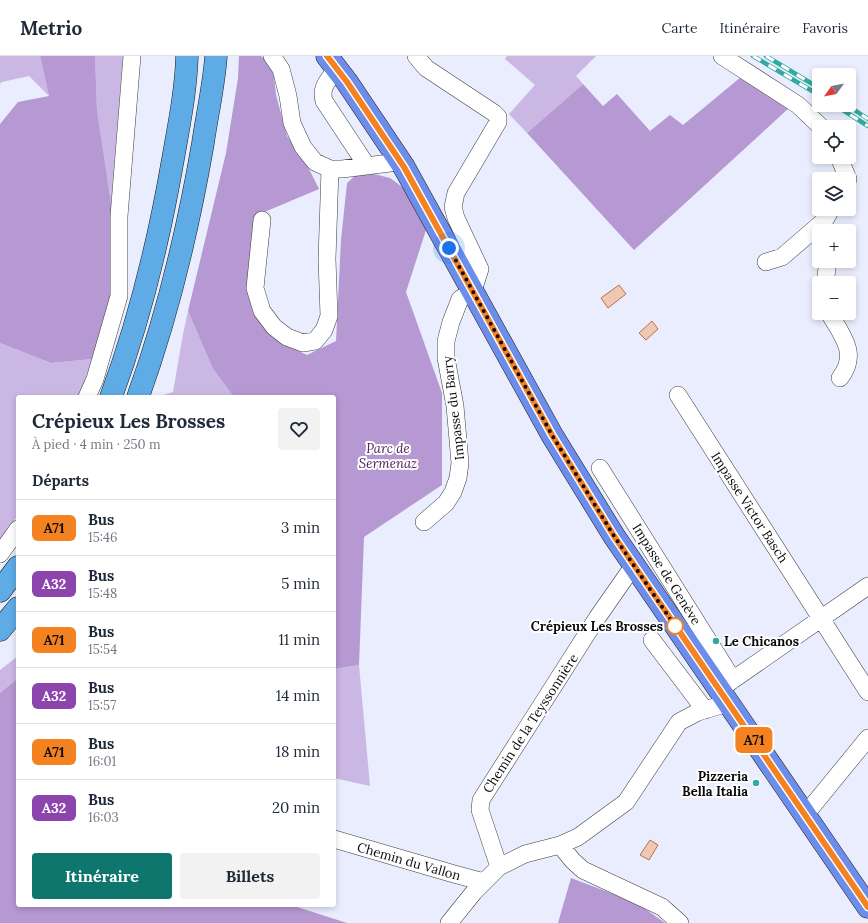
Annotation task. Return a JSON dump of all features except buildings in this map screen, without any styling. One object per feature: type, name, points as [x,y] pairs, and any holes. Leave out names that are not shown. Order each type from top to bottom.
[{"type":"highway","points":[[111,395],[134,330],[164,211],[180,117],[187,57]]},
{"type":"highway","points":[[139,395],[154,353],[178,266],[193,202],[215,59]]},
{"type":"highway","points":[[0,592],[16,570]]},
{"type":"highway","points":[[0,630],[16,610]]},
{"type":"main road","points":[[337,69],[399,160],[552,435],[614,536],[727,691],[805,815],[868,907]]},
{"type":"street","points":[[88,395],[95,379],[119,296],[119,216],[132,56]]},
{"type":"street","points":[[272,56],[280,70],[288,96],[292,123],[303,147],[316,162],[330,169],[342,169],[390,163],[399,160]]},
{"type":"street","points":[[722,56],[798,105],[814,120]]},
{"type":"street","points":[[422,58],[426,68],[498,117],[498,122],[456,193],[453,207],[456,218],[480,269],[473,291]]},
{"type":"street","points":[[337,69],[323,88],[324,101],[367,166]]},
{"type":"street","points":[[262,220],[255,288],[262,311],[274,327],[287,338],[303,343],[315,341],[324,330],[329,316],[327,259],[330,169]]},
{"type":"street","points":[[766,262],[782,257],[824,220],[827,216]]},
{"type":"street","name":"Impasse du Barry","points":[[424,522],[446,503],[453,492],[458,478],[460,463],[455,406],[446,358],[446,341],[451,322],[460,299],[473,291]]},
{"type":"street","points":[[833,320],[844,339],[850,357],[847,370],[840,378]]},
{"type":"street","name":"Impasse Victor Basch","points":[[678,395],[868,692]]},
{"type":"street","name":"Impasse de Genève","points":[[600,468],[727,691]]},
{"type":"street","points":[[0,554],[16,531]]},
{"type":"street","name":"Chemin de la Teyssonnière","points":[[499,867],[480,810],[481,800],[593,624],[634,565]]},
{"type":"street","points":[[449,923],[458,910],[499,867],[525,854],[560,845],[578,837],[626,802],[679,722],[705,710],[727,691],[822,618],[868,586]]},
{"type":"street","points":[[652,640],[705,710]]},
{"type":"street","points":[[805,815],[868,738]]},
{"type":"street","name":"Chemin du Vallon","points":[[336,840],[484,882]]},
{"type":"street","points":[[560,845],[573,861],[583,870],[662,907],[680,923]]},
{"type":"shaded area","points":[[0,56],[40,56],[49,96],[29,76],[2,82],[0,84]]},
{"type":"shaded area","points":[[95,56],[123,56],[111,203],[97,110]]},
{"type":"shaded area","points":[[507,56],[596,56],[576,76],[583,84],[527,133],[509,114],[535,85],[505,59]]},
{"type":"shaded area","points":[[619,285],[626,294],[608,308],[601,298]]},
{"type":"shaded area","points":[[188,311],[213,369],[232,395],[163,395],[173,392]]},
{"type":"shaded area","points":[[652,321],[658,329],[646,340],[639,333]]},
{"type":"shaded area","points":[[0,343],[51,363],[92,359],[80,395],[16,395],[16,518],[0,542]]},
{"type":"shaded area","points":[[16,658],[16,680],[0,693],[0,670]]},
{"type":"shaded area","points":[[359,665],[370,786],[336,778],[336,669]]},
{"type":"shaded area","points":[[650,840],[658,845],[649,860],[640,855]]},
{"type":"green space","points":[[40,56],[95,56],[97,110],[111,203],[113,286],[92,359],[51,363],[0,343],[0,124],[18,102],[49,96]]},
{"type":"green space","name":"Parc de Sermenaz","points":[[239,56],[261,56],[273,67],[276,95],[287,136],[306,163],[319,189],[255,216],[252,305],[278,341],[307,355],[336,341],[341,240],[347,183],[357,174],[366,172],[390,178],[397,183],[403,188],[426,230],[406,292],[442,393],[442,485],[364,537],[359,665],[336,669],[336,395],[232,395],[213,369],[188,311],[226,153],[238,78]]},
{"type":"green space","points":[[741,77],[789,108],[634,250],[527,133],[583,84],[603,106],[617,94],[650,131],[670,115],[683,125]]},
{"type":"green space","points":[[16,680],[16,907],[297,907],[347,923],[0,923],[0,693]]},
{"type":"green space","points":[[571,878],[637,903],[665,923],[558,923]]},
{"type":"railway","points":[[753,56],[812,91]]},
{"type":"railway","points":[[766,56],[812,84]]},
{"type":"railway","points":[[856,111],[868,119]]},
{"type":"railway","points":[[846,112],[868,126]]},
{"type":"bus line","name":"A71","points":[[327,56],[347,82],[404,167],[552,435],[614,536],[868,907]]},
{"type":"place","name":"Crépieux Les Brosses","points":[[675,626]]},
{"type":"place","name":"Le Chicanos","points":[[716,641]]},
{"type":"place","name":"Pizzeria Bella Italia","points":[[756,783]]},
{"type":"route","points":[[449,248],[552,435],[614,536],[675,626]]}]
